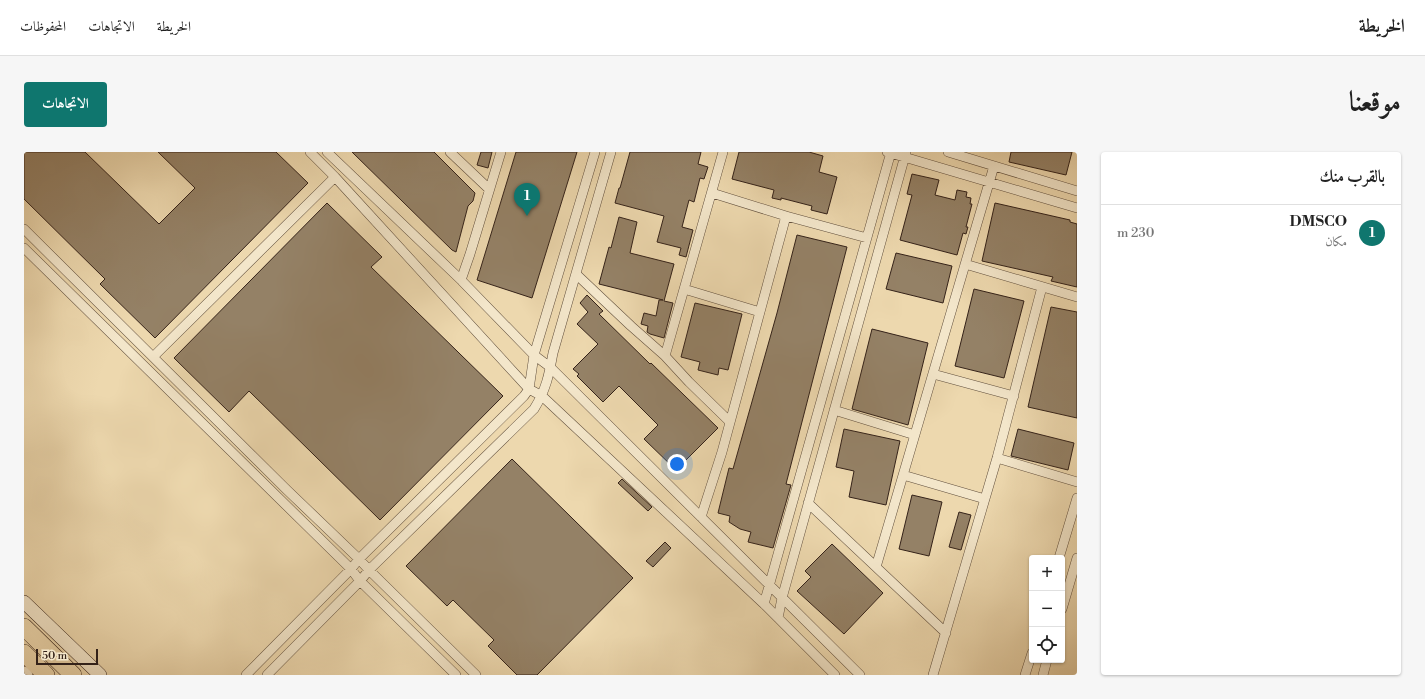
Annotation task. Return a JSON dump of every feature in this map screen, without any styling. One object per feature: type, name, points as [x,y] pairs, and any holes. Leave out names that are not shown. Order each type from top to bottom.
[{"type":"highway","points":[[24,627],[73,675]]},
{"type":"highway","points":[[24,653],[46,675]]},
{"type":"main road","points":[[24,602],[100,675]]},
{"type":"street","points":[[450,152],[489,189]]},
{"type":"street","points":[[461,280],[501,152]]},
{"type":"street","points":[[246,675],[359,559],[524,396],[529,389],[534,355],[595,152]]},
{"type":"street","points":[[267,675],[360,581],[369,570],[534,409],[542,396],[611,152]]},
{"type":"street","points":[[665,356],[723,152]]},
{"type":"street","points":[[948,152],[1077,189]]},
{"type":"street","points":[[313,153],[529,389],[542,396],[764,604],[835,675]]},
{"type":"street","points":[[326,168],[330,153],[461,280],[534,355],[550,367],[860,675]]},
{"type":"street","points":[[764,604],[867,238],[889,153],[906,155],[989,182],[1077,208]]},
{"type":"street","points":[[778,618],[808,503],[906,155]]},
{"type":"street","points":[[876,567],[994,166]]},
{"type":"street","points":[[153,357],[335,177]]},
{"type":"street","points":[[712,193],[786,216],[867,238]]},
{"type":"street","points":[[701,517],[722,452],[786,216]]},
{"type":"street","points":[[24,229],[476,675]]},
{"type":"street","points":[[24,248],[456,675]]},
{"type":"street","points":[[965,264],[1077,297]]},
{"type":"street","points":[[576,274],[665,356],[730,422]]},
{"type":"street","points":[[933,675],[997,458],[1042,287]]},
{"type":"street","points":[[684,289],[760,312]]},
{"type":"street","points":[[933,374],[1014,396]]},
{"type":"street","points":[[834,410],[915,435]]},
{"type":"street","points":[[997,458],[1077,482]]},
{"type":"street","points":[[903,475],[985,499]]},
{"type":"street","points":[[1061,555],[1077,498]]},
{"type":"street","points":[[808,503],[946,633]]},
{"type":"street","points":[[1065,599],[1077,558]]},
{"type":"street","points":[[1026,675],[1029,663]]},
{"type":"street","points":[[1043,675],[1046,663]]},
{"type":"building","points":[[24,152],[85,152],[159,224],[195,188],[158,152],[276,152],[308,183],[155,338],[100,284],[105,279],[24,199]]},
{"type":"building","points":[[352,152],[434,152],[475,193],[473,201],[468,206],[456,252],[452,250]]},
{"type":"building","points":[[481,152],[492,152],[488,168],[477,165]]},
{"type":"building","points":[[516,152],[577,152],[532,298],[477,280]]},
{"type":"building","points":[[630,152],[701,152],[698,164],[708,167],[704,179],[700,178],[694,202],[689,200],[682,227],[693,230],[686,257],[679,255],[681,248],[657,242],[664,216],[615,203]]},
{"type":"building","points":[[739,152],[809,152],[823,156],[819,172],[837,177],[827,214],[811,210],[812,206],[781,198],[781,200],[772,198],[774,190],[732,179]]},
{"type":"building","points":[[1011,152],[1072,152],[1066,175],[1009,162]]},
{"type":"building","points":[[912,174],[939,180],[935,195],[955,200],[957,190],[967,192],[966,197],[971,198],[970,204],[972,204],[966,227],[968,227],[966,234],[963,233],[957,255],[900,240],[912,195],[907,194]]},
{"type":"building","points":[[327,203],[382,257],[371,267],[503,396],[380,520],[249,391],[229,412],[174,358]]},
{"type":"building","points":[[995,203],[1070,220],[1070,222],[1077,224],[1077,287],[1051,281],[1053,277],[982,261]]},
{"type":"building","points":[[619,217],[637,222],[630,253],[674,264],[664,301],[673,303],[664,338],[650,334],[647,332],[648,326],[641,324],[644,313],[656,316],[659,300],[663,300],[599,284],[609,247],[611,248]]},
{"type":"building","points":[[797,235],[847,247],[786,484],[791,485],[773,548],[748,542],[751,532],[740,529],[729,522],[730,516],[718,513],[729,468],[733,469],[777,313]]},
{"type":"building","points":[[896,253],[952,266],[943,303],[886,289]]},
{"type":"building","points":[[974,289],[1024,301],[1004,378],[955,366]]},
{"type":"building","points":[[587,295],[603,311],[599,314],[718,428],[676,470],[644,439],[658,425],[619,386],[603,402],[577,376],[579,374],[573,369],[598,344],[577,324],[588,312],[580,303]]},
{"type":"building","points":[[695,303],[742,314],[728,370],[719,368],[718,375],[698,370],[700,362],[681,357]]},
{"type":"building","points":[[1051,307],[1077,312],[1077,418],[1028,407]]},
{"type":"building","points":[[872,329],[928,343],[908,425],[852,409]]},
{"type":"building","points":[[844,429],[900,441],[886,505],[849,497],[854,471],[836,467]]},
{"type":"building","points":[[1018,429],[1074,443],[1068,470],[1011,456]]},
{"type":"building","points":[[512,459],[633,578],[537,675],[517,675],[488,646],[494,640],[453,600],[447,606],[406,566]]},
{"type":"building","points":[[622,479],[652,507],[648,511],[618,483]]},
{"type":"building","points":[[912,495],[942,502],[929,556],[899,549]]},
{"type":"building","points":[[959,512],[971,515],[961,550],[949,547]]},
{"type":"building","points":[[665,542],[671,548],[653,567],[646,561]]},
{"type":"building","points":[[832,544],[883,593],[844,634],[797,591],[811,577],[805,571]]},
{"type":"place","name":"DMSCO","points":[[527,216]]}]
